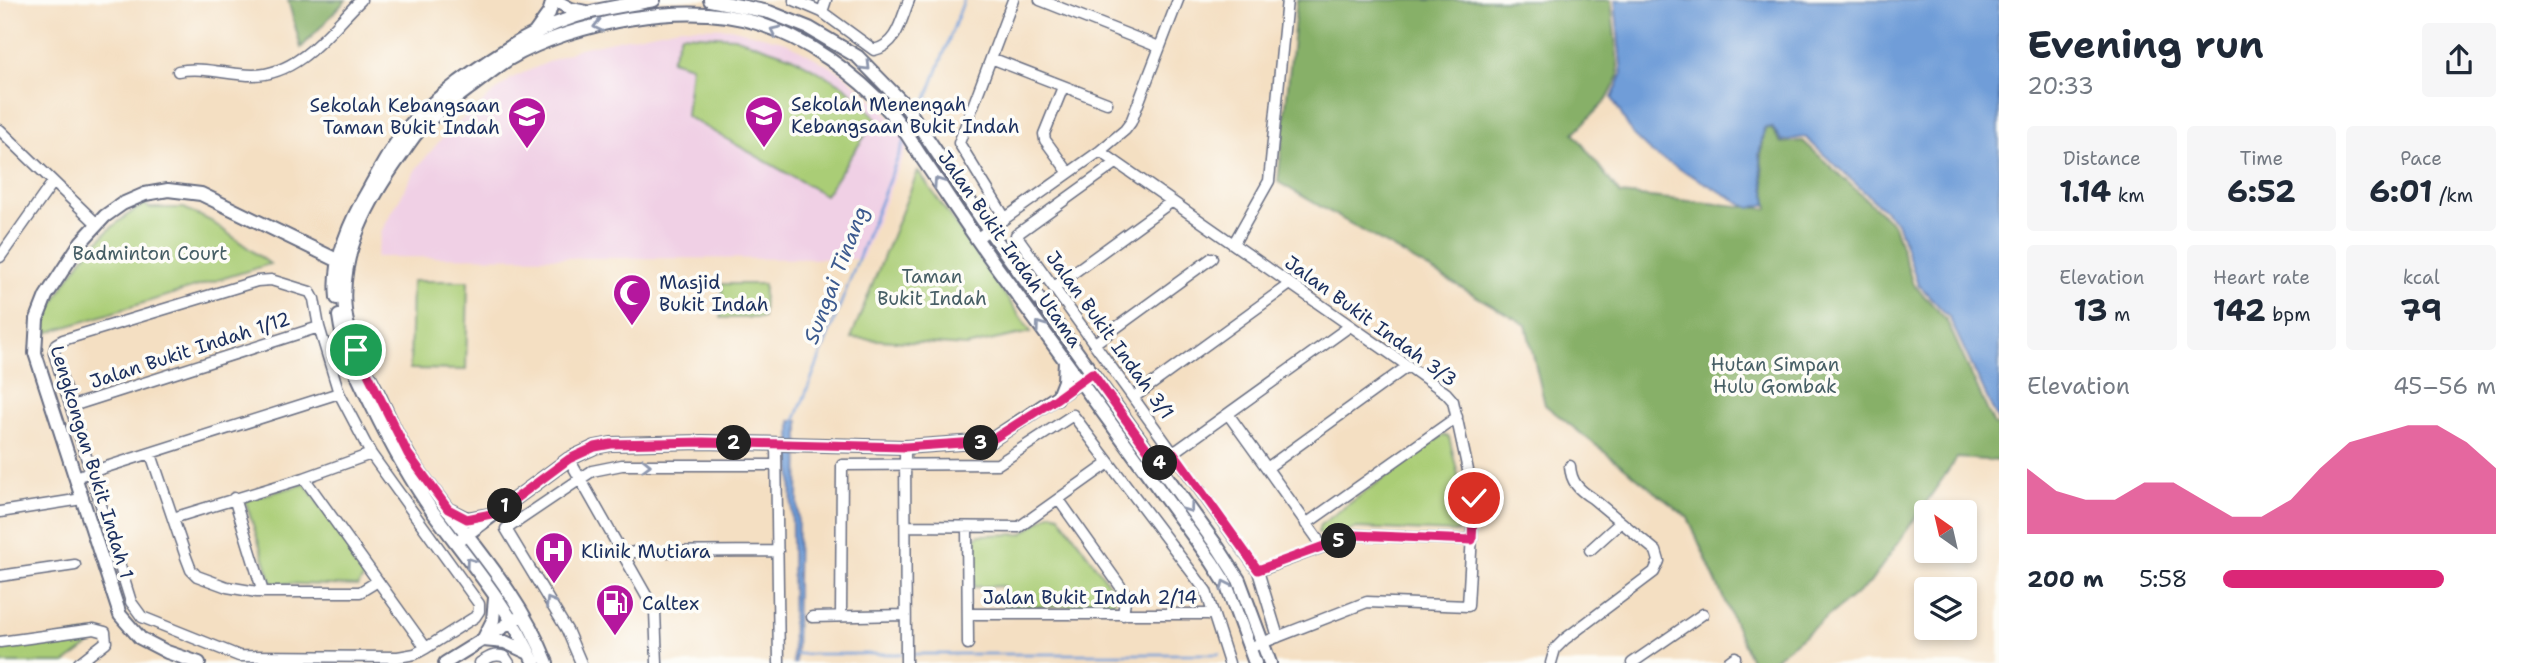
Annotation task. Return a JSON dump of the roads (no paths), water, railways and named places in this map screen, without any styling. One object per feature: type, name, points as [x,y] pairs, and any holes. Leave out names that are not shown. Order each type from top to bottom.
[{"type":"street","points":[[178,71],[191,68],[252,75],[275,74],[298,62],[361,0]]},
{"type":"street","points":[[554,0],[571,9],[590,12]]},
{"type":"street","points":[[554,0],[563,28]]},
{"type":"street","points":[[534,34],[549,13],[554,0]]},
{"type":"street","name":"Jalan Bukit Indah Utama","points":[[547,663],[522,615],[478,550],[462,538],[398,458],[354,370],[342,336],[335,279],[362,218],[391,168],[419,130],[456,98],[508,60],[590,12],[654,0]]},
{"type":"street","name":"Jalan Bukit Indah Utama","points":[[710,0],[742,2],[809,28],[858,57],[905,105],[989,230],[1239,580],[1270,663]]},
{"type":"street","points":[[794,0],[822,12],[874,50],[895,37],[909,0]]},
{"type":"street","points":[[822,12],[826,0]]},
{"type":"street","points":[[1005,218],[959,143],[1013,0]]},
{"type":"street","points":[[1041,0],[1159,47]]},
{"type":"street","points":[[976,239],[1100,151],[1125,130],[1131,122],[1178,0]]},
{"type":"street","points":[[1234,243],[1269,181],[1287,0]]},
{"type":"street","points":[[738,18],[742,2]]},
{"type":"street","name":"Jalan Bukit Indah Utama","points":[[532,658],[495,597],[448,509],[408,454],[356,350],[345,314],[342,263],[355,212],[383,163],[411,123],[448,91],[494,57],[534,34],[661,15],[738,18],[761,24],[841,67],[894,115],[976,239],[1226,584],[1255,663]]},
{"type":"street","points":[[991,58],[1107,103]]},
{"type":"street","points":[[1063,87],[1044,134],[1045,140],[1069,173]]},
{"type":"street","points":[[0,130],[97,224]]},
{"type":"street","name":"Jalan Bukit Indah 3/3","points":[[1100,151],[1408,366],[1453,401],[1474,498],[1468,606],[1367,602],[1278,637]]},
{"type":"street","name":"Jalan Bukit Indah 3/1","points":[[1116,163],[1016,235],[1258,570],[1278,637]]},
{"type":"street","points":[[0,257],[54,182]]},
{"type":"street","name":"Lengkongan Bukit Indah 1","points":[[200,663],[164,657],[139,638],[120,615],[35,353],[37,319],[46,296],[81,242],[97,224],[122,204],[145,194],[169,190],[201,194],[342,263]]},
{"type":"street","points":[[1054,287],[1171,202]]},
{"type":"street","points":[[1095,343],[1212,258]]},
{"type":"street","points":[[271,280],[310,292],[314,299],[319,327],[339,393],[371,454],[479,604],[475,617],[415,653],[398,657],[239,656],[142,617],[131,602],[54,353],[56,344],[63,340],[257,281],[271,280]]},
{"type":"street","points":[[1134,397],[1290,284]]},
{"type":"street","points":[[1158,464],[1350,326]]},
{"type":"street","name":"Jalan Bukit Indah 1/12","points":[[72,406],[319,327]]},
{"type":"street","points":[[1056,399],[1064,382],[1065,360]]},
{"type":"street","points":[[1267,468],[1408,366]]},
{"type":"street","points":[[462,538],[569,459],[595,447],[611,444],[776,444],[905,447],[990,441],[1092,373]]},
{"type":"street","points":[[75,477],[339,393]]},
{"type":"street","points":[[1056,399],[1077,394],[1094,401]]},
{"type":"street","points":[[1228,414],[1317,538],[1320,548]]},
{"type":"street","points":[[841,616],[842,465],[998,464],[1073,415],[1206,591],[1229,663]]},
{"type":"street","points":[[1306,524],[1457,417]]},
{"type":"street","points":[[776,444],[779,663]]},
{"type":"street","points":[[905,447],[906,663]]},
{"type":"street","points":[[151,454],[191,570],[197,576],[227,587],[264,592],[360,592],[378,581]]},
{"type":"street","points":[[173,517],[304,478],[371,454]]},
{"type":"street","points":[[569,459],[655,611],[657,663]]},
{"type":"street","points":[[906,526],[1019,527],[1109,463]]},
{"type":"street","points":[[581,663],[567,630],[506,529],[592,471],[621,465],[776,465]]},
{"type":"street","points":[[1551,663],[1555,649],[1565,639],[1654,572],[1659,561],[1656,551],[1582,492],[1571,475],[1570,466]]},
{"type":"street","points":[[304,478],[426,648]]},
{"type":"street","points":[[234,498],[264,592]]},
{"type":"street","points":[[0,512],[82,499]]},
{"type":"street","points":[[1059,500],[1123,590],[1125,600],[1122,615]]},
{"type":"street","points":[[448,509],[467,519],[496,513]]},
{"type":"street","points":[[478,550],[482,527],[496,513]]},
{"type":"street","points":[[1590,550],[1621,522]]},
{"type":"street","points":[[967,528],[968,644]]},
{"type":"street","points":[[1258,570],[1354,535],[1472,540]]},
{"type":"street","points":[[623,555],[635,552],[778,551]]},
{"type":"street","points":[[0,576],[75,565]]},
{"type":"street","points":[[482,640],[493,620],[495,597]]},
{"type":"street","name":"Jalan Bukit Indah 2/14","points":[[968,614],[1213,614]]},
{"type":"street","points":[[1632,663],[1703,614]]},
{"type":"street","points":[[445,663],[522,615]]},
{"type":"street","points":[[811,617],[905,615]]},
{"type":"street","points":[[0,642],[94,629],[105,632],[106,642],[79,663]]},
{"type":"street","points":[[1249,648],[1278,637]]},
{"type":"street","points":[[482,640],[505,642],[532,658]]},
{"type":"street","points":[[480,663],[489,656],[499,655],[505,657],[509,663]]},
{"type":"water","points":[[1615,0],[1999,0],[1999,423],[1949,317],[1918,284],[1897,222],[1805,137],[1782,141],[1772,127],[1764,128],[1759,155],[1767,204],[1750,208],[1653,154],[1633,135],[1612,98],[1622,75]]},
{"type":"water","points":[[791,421],[799,421],[796,663],[793,663]]},
{"type":"waterway","name":"Sungai Tinang","points":[[924,106],[964,0]]},
{"type":"waterway","name":"Sungai Tinang","points":[[795,421],[905,139]]},
{"type":"waterway","points":[[796,654],[1219,654]]},
{"type":"place","name":"Sekolah Menengah Kebangsaan Bukit Indah","points":[[764,149]]},
{"type":"place","name":"Sekolah Kebangsaan Taman Bukit Indah","points":[[527,150]]},
{"type":"place","name":"Masjid Bukit Indah","points":[[632,327]]},
{"type":"place","name":"Klinik Mutiara","points":[[554,585]]},
{"type":"place","name":"Caltex","points":[[615,637]]},
{"type":"park label","name":"Badminton Court","points":[[150,253]]},
{"type":"park label","name":"Taman Bukit Indah","points":[[932,287]]},
{"type":"park label","name":"Hutan Simpan Hulu Gombak","points":[[1775,375]]}]
